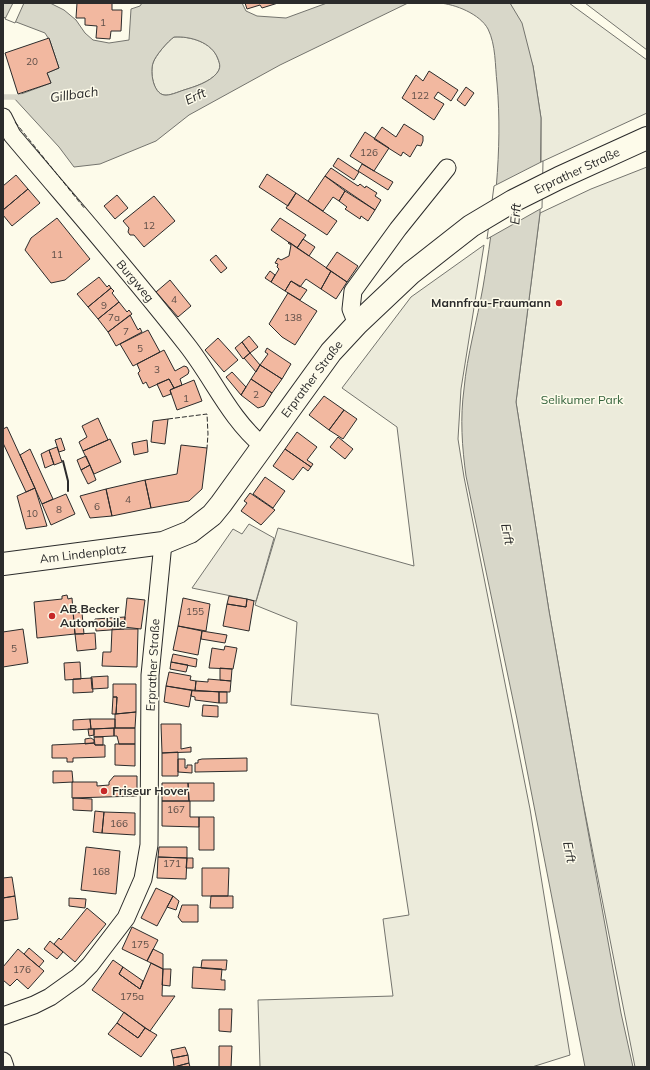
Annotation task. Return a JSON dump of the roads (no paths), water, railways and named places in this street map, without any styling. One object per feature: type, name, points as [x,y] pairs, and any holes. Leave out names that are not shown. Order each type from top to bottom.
[{"type":"main road","name":"Erprather Straße","points":[[163,543],[190,532],[212,515],[331,352],[357,324],[411,272],[471,226],[558,178],[647,138]]},
{"type":"main road","name":"Am Lindenplatz","points":[[3,564],[163,543]]},
{"type":"street","name":"Burgweg","points":[[3,117],[12,135],[162,313],[203,365],[237,421],[263,446]]},
{"type":"street","points":[[357,324],[351,308],[354,291],[398,229],[447,168]]},
{"type":"street","name":"Erprather Straße","points":[[3,1016],[34,1005],[50,997],[78,977],[90,965],[126,918],[143,879],[149,845],[150,675],[163,543]]},
{"type":"street","points":[[3,1061],[5,1067]]},
{"type":"water","name":"Erft","points":[[3,3],[50,3],[64,10],[76,20],[85,33],[93,40],[109,43],[129,40],[131,9],[140,6],[142,3],[242,3],[246,11],[257,16],[286,18],[327,3],[408,3],[280,65],[189,115],[156,141],[100,164],[74,167],[59,147],[13,97],[51,83],[47,73],[59,68],[50,41],[45,33],[3,17]],"holes":[[[174,37],[193,39],[206,44],[215,53],[220,64],[220,68],[214,76],[202,84],[174,94],[164,95],[157,90],[153,82],[153,63],[168,42]]]},
{"type":"water","name":"Erft","points":[[439,3],[510,3],[522,23],[533,66],[541,118],[540,213],[516,402],[549,611],[621,1013],[633,1067],[585,1067],[517,719],[466,476],[462,432],[465,376],[483,287],[491,237],[498,160],[499,108],[494,49],[488,29],[473,14],[452,5]]},
{"type":"waterway","name":"Gillbach","points":[[3,97],[21,97]]},
{"type":"place","name":"Mannfrau-Fraumann","points":[[559,303]]},
{"type":"place","name":"AB Becker Automobile","points":[[52,616]]},
{"type":"place","name":"Friseur Hover","points":[[104,791]]},
{"type":"park label","name":"Selikumer Park","points":[[582,400]]}]
